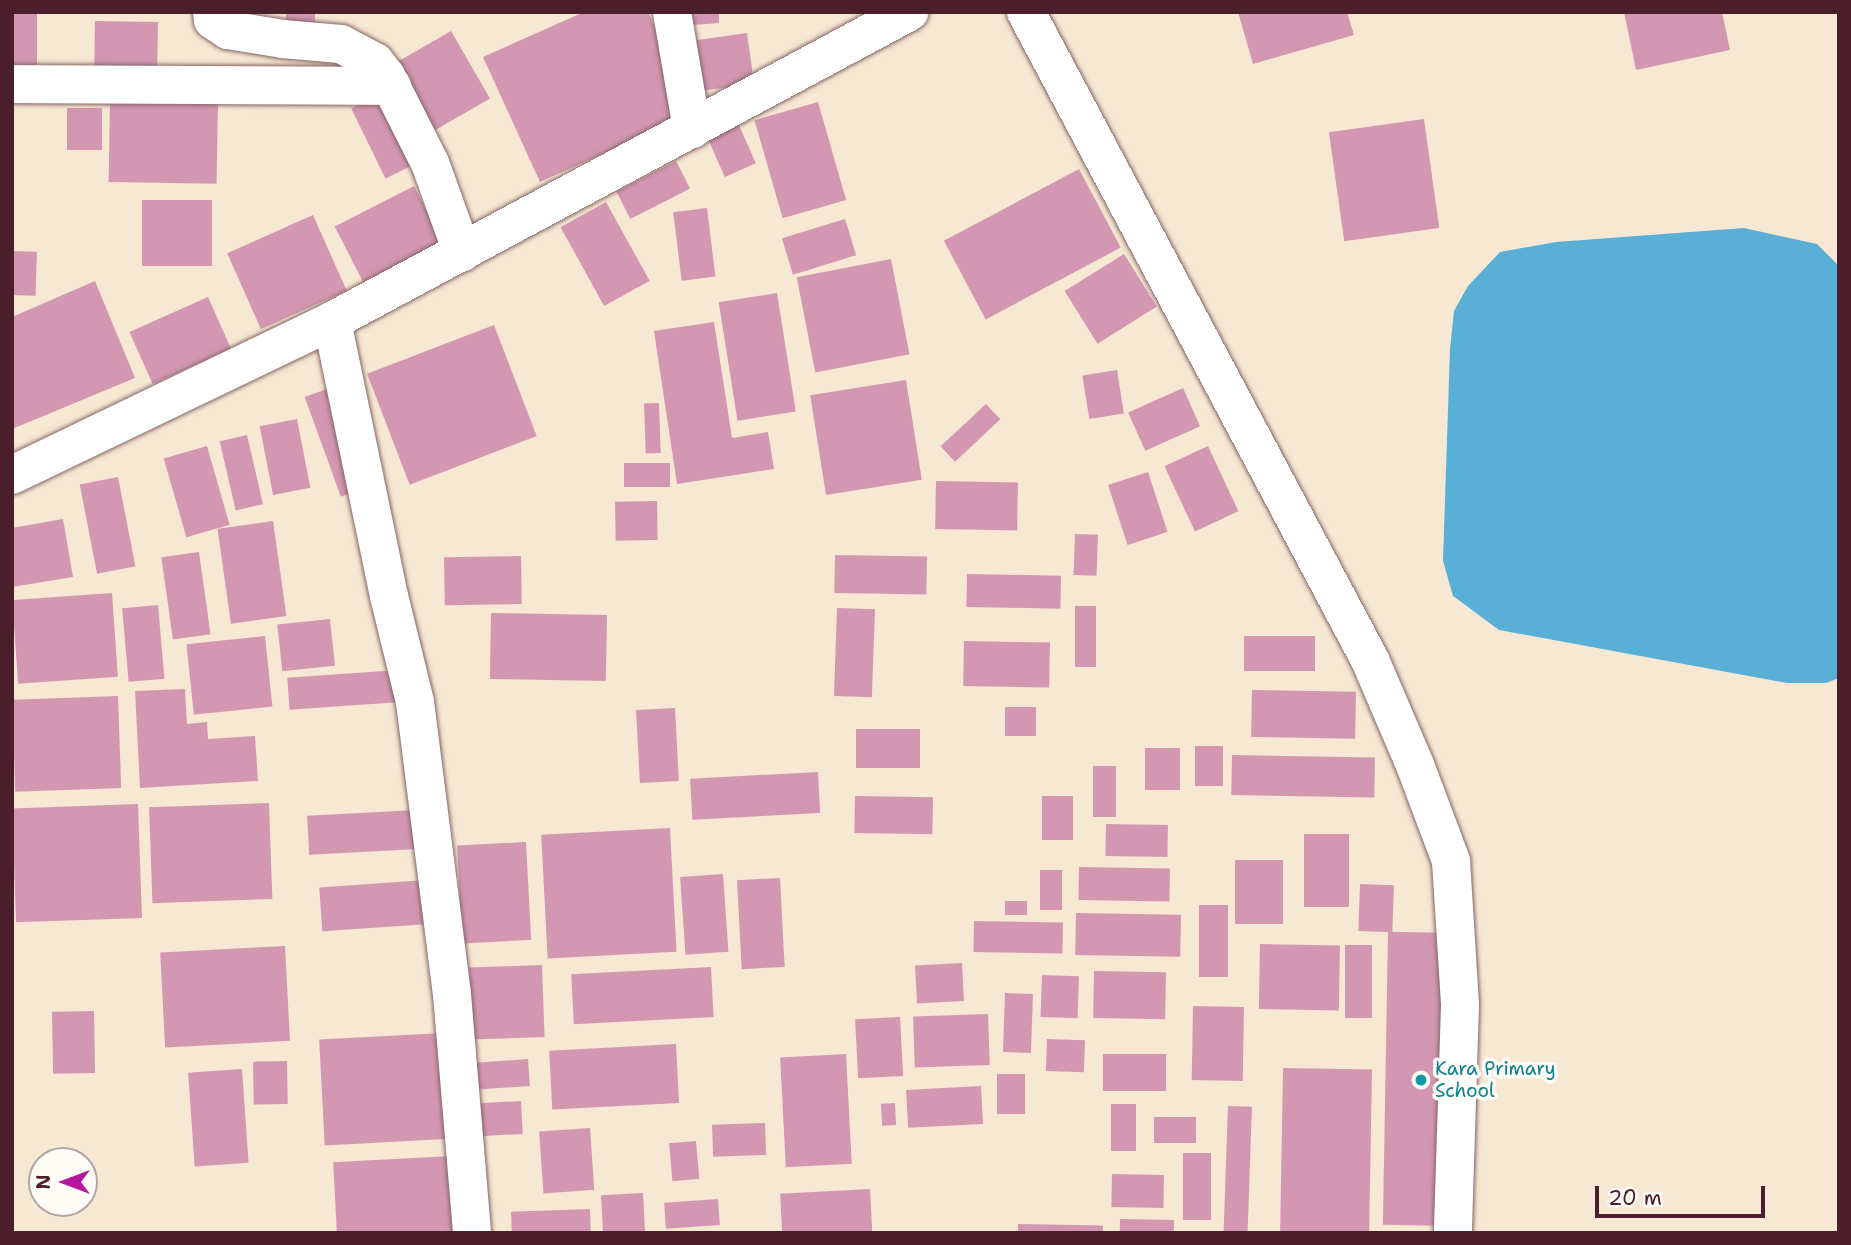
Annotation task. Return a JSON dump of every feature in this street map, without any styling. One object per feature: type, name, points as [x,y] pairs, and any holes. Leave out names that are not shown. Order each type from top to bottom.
[{"type":"street","points":[[212,12],[213,20],[228,30],[283,39],[341,44],[375,62],[392,86],[430,163],[463,252]]},
{"type":"street","points":[[672,12],[692,129]]},
{"type":"street","points":[[12,475],[332,321],[909,12]]},
{"type":"street","points":[[1026,12],[1370,660],[1415,765],[1451,861],[1460,1005],[1453,1233]]},
{"type":"street","points":[[12,83],[392,86]]},
{"type":"street","points":[[332,321],[389,596],[415,702],[452,994],[472,1233]]},
{"type":"water","points":[[1744,228],[1817,244],[1839,266],[1839,678],[1826,683],[1787,683],[1499,630],[1453,596],[1443,561],[1450,349],[1454,311],[1468,286],[1500,252],[1556,242]]},
{"type":"building","points":[[286,12],[315,12],[315,26],[286,26]]},
{"type":"building","points":[[584,12],[648,12],[693,113],[540,182],[483,57]]},
{"type":"building","points":[[692,12],[719,12],[719,23],[693,25]]},
{"type":"building","points":[[1238,12],[1347,12],[1354,35],[1253,64]]},
{"type":"building","points":[[1624,12],[1722,12],[1730,50],[1636,70]]},
{"type":"building","points":[[12,14],[37,14],[37,82],[12,82]]},
{"type":"building","points":[[95,21],[158,22],[157,75],[94,74]]},
{"type":"building","points":[[451,31],[490,99],[425,136],[386,68]]},
{"type":"building","points":[[747,33],[754,84],[698,91],[691,41]]},
{"type":"building","points":[[389,90],[423,160],[385,179],[351,108]]},
{"type":"building","points":[[110,100],[218,102],[217,184],[109,182]]},
{"type":"building","points":[[818,102],[846,200],[783,218],[755,120]]},
{"type":"building","points":[[67,108],[102,108],[102,150],[67,150]]},
{"type":"building","points":[[1424,119],[1439,228],[1344,241],[1329,132]]},
{"type":"building","points":[[738,123],[756,163],[725,177],[707,137]]},
{"type":"building","points":[[676,161],[690,189],[630,219],[616,191]]},
{"type":"building","points":[[1079,169],[1121,248],[986,319],[944,241]]},
{"type":"building","points":[[414,186],[443,242],[363,283],[335,226]]},
{"type":"building","points":[[142,200],[212,200],[212,266],[142,266]]},
{"type":"building","points":[[606,202],[650,281],[604,306],[561,227]]},
{"type":"building","points":[[707,208],[715,276],[682,281],[673,212]]},
{"type":"building","points":[[313,215],[347,291],[261,329],[227,253]]},
{"type":"building","points":[[845,219],[856,255],[793,275],[782,238]]},
{"type":"building","points":[[12,251],[37,252],[35,296],[12,295]]},
{"type":"building","points":[[1124,254],[1157,307],[1097,344],[1065,291]]},
{"type":"building","points":[[891,259],[910,354],[815,373],[797,277]]},
{"type":"building","points":[[95,281],[135,378],[12,429],[12,317]]},
{"type":"building","points":[[777,293],[796,412],[737,421],[719,302]]},
{"type":"building","points":[[208,297],[231,349],[153,384],[129,332]]},
{"type":"building","points":[[714,322],[732,438],[768,432],[774,469],[677,484],[654,331]]},
{"type":"building","points":[[494,325],[537,436],[410,485],[367,374]]},
{"type":"building","points":[[1117,370],[1124,413],[1089,419],[1082,375]]},
{"type":"building","points":[[906,380],[922,480],[826,495],[810,395]]},
{"type":"building","points":[[346,382],[382,482],[341,497],[305,397]]},
{"type":"building","points":[[1183,388],[1200,426],[1145,451],[1128,412]]},
{"type":"building","points":[[659,403],[661,453],[646,453],[644,404]]},
{"type":"building","points":[[986,404],[1000,419],[955,462],[941,446]]},
{"type":"building","points":[[297,419],[310,488],[273,495],[260,426]]},
{"type":"building","points":[[247,435],[263,504],[236,510],[220,441]]},
{"type":"building","points":[[207,446],[230,525],[186,537],[164,458]]},
{"type":"building","points":[[1208,446],[1238,511],[1195,532],[1164,466]]},
{"type":"building","points":[[624,463],[670,463],[670,487],[624,487]]},
{"type":"building","points":[[1148,472],[1167,532],[1128,545],[1108,485]]},
{"type":"building","points":[[118,477],[135,566],[97,574],[80,484]]},
{"type":"building","points":[[936,481],[1018,482],[1017,530],[935,529]]},
{"type":"building","points":[[657,501],[658,540],[616,541],[615,502]]},
{"type":"building","points":[[63,519],[73,577],[12,587],[12,528]]},
{"type":"building","points":[[273,521],[286,616],[231,624],[218,529]]},
{"type":"building","points":[[1075,534],[1098,535],[1097,576],[1074,575]]},
{"type":"building","points":[[199,552],[211,634],[173,639],[161,557]]},
{"type":"building","points":[[835,555],[927,557],[926,595],[834,593]]},
{"type":"building","points":[[521,556],[522,604],[445,605],[444,557]]},
{"type":"building","points":[[967,574],[1061,576],[1060,609],[966,607]]},
{"type":"building","points":[[112,593],[118,677],[18,684],[12,600]]},
{"type":"building","points":[[158,605],[164,679],[129,682],[122,608]]},
{"type":"building","points":[[1075,606],[1096,606],[1096,667],[1075,667]]},
{"type":"building","points":[[837,608],[875,609],[872,697],[834,696]]},
{"type":"building","points":[[491,613],[607,615],[606,681],[490,679]]},
{"type":"building","points":[[330,619],[335,666],[282,671],[277,625]]},
{"type":"building","points":[[265,636],[272,707],[194,715],[186,644]]},
{"type":"building","points":[[1244,636],[1315,636],[1315,671],[1244,671]]},
{"type":"building","points":[[964,641],[1050,643],[1049,687],[963,686]]},
{"type":"building","points":[[413,669],[415,701],[290,710],[287,678]]},
{"type":"building","points":[[185,689],[187,724],[207,722],[208,739],[255,736],[258,781],[140,788],[135,691]]},
{"type":"building","points":[[1252,690],[1356,692],[1355,739],[1251,737]]},
{"type":"building","points":[[118,696],[121,788],[15,792],[12,700]]},
{"type":"building","points":[[1005,707],[1036,707],[1036,736],[1005,736]]},
{"type":"building","points":[[675,708],[679,781],[640,783],[636,710]]},
{"type":"building","points":[[856,729],[920,729],[920,768],[856,768]]},
{"type":"building","points":[[1195,746],[1223,746],[1223,786],[1195,786]]},
{"type":"building","points":[[1145,748],[1180,748],[1180,790],[1145,790]]},
{"type":"building","points":[[1232,755],[1375,757],[1374,797],[1231,795]]},
{"type":"building","points":[[1093,766],[1116,766],[1116,817],[1093,817]]},
{"type":"building","points":[[818,772],[820,813],[692,820],[690,779]]},
{"type":"building","points":[[855,796],[933,797],[932,834],[854,833]]},
{"type":"building","points":[[1042,796],[1073,796],[1073,840],[1042,840]]},
{"type":"building","points":[[269,803],[272,899],[152,903],[149,807]]},
{"type":"building","points":[[138,804],[142,918],[16,922],[12,808]]},
{"type":"building","points":[[416,810],[418,849],[309,855],[307,816]]},
{"type":"building","points":[[1106,824],[1168,825],[1167,857],[1105,856]]},
{"type":"building","points":[[670,828],[676,952],[548,959],[541,835]]},
{"type":"building","points":[[1304,834],[1349,834],[1349,907],[1304,907]]},
{"type":"building","points":[[526,842],[531,940],[462,943],[457,846]]},
{"type":"building","points":[[1235,860],[1283,860],[1283,924],[1235,924]]},
{"type":"building","points":[[1079,867],[1170,869],[1169,902],[1078,900]]},
{"type":"building","points":[[1040,870],[1062,870],[1062,910],[1040,910]]},
{"type":"building","points":[[723,874],[728,952],[686,955],[680,877]]},
{"type":"building","points":[[780,878],[785,967],[742,969],[737,880]]},
{"type":"building","points":[[426,880],[429,924],[322,931],[319,887]]},
{"type":"building","points":[[1360,884],[1394,885],[1392,932],[1358,931]]},
{"type":"building","points":[[1005,901],[1027,901],[1027,915],[1005,915]]},
{"type":"building","points":[[1199,905],[1228,905],[1228,977],[1199,977]]},
{"type":"building","points":[[1076,913],[1181,915],[1180,957],[1075,955]]},
{"type":"building","points":[[974,921],[1063,923],[1062,954],[973,952]]},
{"type":"building","name":"Kara Primary School","points":[[1388,932],[1459,933],[1454,1226],[1383,1225]]},
{"type":"building","points":[[1260,944],[1340,945],[1339,1010],[1259,1009]]},
{"type":"building","points":[[1345,945],[1372,945],[1372,1018],[1345,1018]]},
{"type":"building","points":[[285,946],[290,1041],[165,1047],[160,953]]},
{"type":"building","points":[[962,963],[964,1001],[917,1003],[915,965]]},
{"type":"building","points":[[542,965],[545,1037],[472,1040],[469,968]]},
{"type":"building","points":[[711,967],[714,1017],[574,1024],[571,974]]},
{"type":"building","points":[[1094,971],[1166,972],[1165,1019],[1093,1018]]},
{"type":"building","points":[[1042,975],[1079,976],[1078,1018],[1041,1017]]},
{"type":"building","points":[[1005,993],[1033,994],[1031,1053],[1003,1052]]},
{"type":"building","points":[[1193,1006],[1244,1007],[1243,1081],[1192,1080]]},
{"type":"building","points":[[94,1011],[95,1073],[53,1074],[52,1012]]},
{"type":"building","points":[[988,1014],[990,1065],[915,1068],[913,1017]]},
{"type":"building","points":[[900,1017],[903,1076],[858,1078],[855,1019]]},
{"type":"building","points":[[444,1033],[450,1139],[325,1145],[319,1040]]},
{"type":"building","points":[[1047,1039],[1085,1040],[1084,1072],[1046,1071]]},
{"type":"building","points":[[676,1044],[679,1103],[552,1110],[549,1051]]},
{"type":"building","points":[[846,1054],[852,1164],[786,1167],[780,1057]]},
{"type":"building","points":[[1103,1054],[1166,1054],[1166,1091],[1103,1091]]},
{"type":"building","points":[[528,1059],[530,1086],[478,1090],[476,1063]]},
{"type":"building","points":[[287,1061],[288,1104],[254,1105],[253,1062]]},
{"type":"building","points":[[1283,1068],[1372,1070],[1369,1233],[1280,1233]]},
{"type":"building","points":[[242,1069],[249,1163],[195,1167],[188,1073]]},
{"type":"building","points":[[997,1074],[1025,1074],[1025,1114],[997,1114]]},
{"type":"building","points":[[981,1086],[983,1124],[908,1128],[906,1090]]},
{"type":"building","points":[[521,1101],[523,1134],[480,1136],[478,1103]]},
{"type":"building","points":[[895,1103],[896,1125],[882,1126],[881,1104]]},
{"type":"building","points":[[1111,1104],[1136,1104],[1136,1151],[1111,1151]]},
{"type":"building","points":[[1228,1106],[1252,1107],[1248,1233],[1224,1232]]},
{"type":"building","points":[[1154,1117],[1196,1117],[1196,1143],[1154,1143]]},
{"type":"building","points":[[765,1123],[766,1155],[713,1157],[712,1125]]},
{"type":"building","points":[[590,1128],[594,1190],[543,1193],[539,1132]]},
{"type":"building","points":[[696,1141],[699,1179],[672,1181],[669,1143]]},
{"type":"building","points":[[1183,1153],[1211,1153],[1211,1220],[1183,1220]]},
{"type":"building","points":[[451,1156],[455,1233],[337,1233],[333,1162]]},
{"type":"building","points":[[1112,1174],[1164,1175],[1163,1208],[1111,1207]]},
{"type":"building","points":[[870,1189],[872,1233],[782,1233],[780,1194]]},
{"type":"building","points":[[643,1193],[645,1233],[603,1233],[601,1195]]},
{"type":"building","points":[[718,1199],[720,1225],[666,1229],[664,1203]]},
{"type":"building","points":[[590,1209],[591,1233],[512,1233],[511,1212]]},
{"type":"building","points":[[1120,1219],[1174,1220],[1174,1233],[1120,1233]]},
{"type":"building","points":[[1018,1224],[1103,1225],[1103,1233],[1018,1233]]},
{"type":"place","name":"Kara Primary School","points":[[1421,1080]]}]
